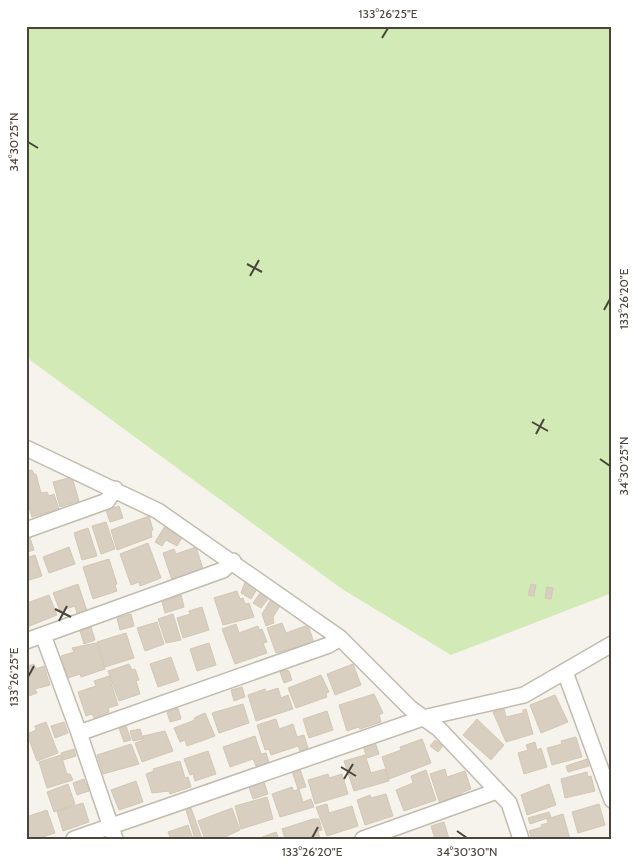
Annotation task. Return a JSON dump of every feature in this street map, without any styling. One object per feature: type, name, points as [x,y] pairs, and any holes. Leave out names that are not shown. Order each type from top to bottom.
[{"type":"street","points":[[26,448],[158,511],[233,561],[340,638],[410,708],[438,729],[509,803],[521,839]]},
{"type":"street","points":[[26,530],[107,500],[115,489]]},
{"type":"street","points":[[26,641],[223,570],[233,561]]},
{"type":"street","points":[[43,635],[79,732],[113,833]]},
{"type":"street","points":[[79,732],[329,645],[340,638]]},
{"type":"street","points":[[74,839],[113,833],[423,718],[524,695],[612,644]]},
{"type":"street","points":[[565,672],[612,800]]},
{"type":"street","points":[[363,839],[497,790]]},
{"type":"green space","points":[[26,26],[612,26],[612,593],[451,655],[342,589],[30,360],[26,347]]},
{"type":"building","points":[[32,470],[36,474],[41,493],[47,492],[49,496],[54,494],[59,509],[32,517],[26,498],[26,471]]},
{"type":"building","points":[[72,477],[79,501],[60,507],[53,482]]},
{"type":"building","points":[[119,506],[123,518],[110,522],[106,510]]},
{"type":"building","points":[[149,516],[153,530],[151,531],[152,537],[117,550],[111,530]]},
{"type":"building","points":[[106,522],[115,549],[101,554],[92,526]]},
{"type":"building","points":[[165,526],[182,538],[177,546],[166,540],[162,546],[155,542]]},
{"type":"building","points":[[88,528],[97,556],[82,560],[74,533]]},
{"type":"building","points":[[30,538],[34,550],[28,552],[26,539]]},
{"type":"building","points":[[148,543],[161,578],[140,586],[139,582],[131,585],[120,554]]},
{"type":"building","points":[[69,547],[75,564],[49,573],[43,557]]},
{"type":"building","points":[[196,547],[203,569],[172,580],[163,553],[174,549],[176,554]]},
{"type":"building","points":[[35,555],[42,576],[26,581],[26,558]]},
{"type":"building","points":[[109,559],[117,584],[115,585],[117,591],[93,599],[83,567]]},
{"type":"building","points":[[245,582],[257,589],[251,599],[241,593]]},
{"type":"building","points":[[78,584],[87,611],[77,614],[75,606],[60,611],[53,593]]},
{"type":"building","points":[[531,584],[536,585],[534,596],[528,595]]},
{"type":"building","points":[[547,587],[553,588],[551,599],[545,598]]},
{"type":"building","points":[[237,591],[240,599],[243,598],[245,604],[249,603],[254,617],[223,625],[214,598]]},
{"type":"building","points":[[260,593],[268,599],[261,608],[253,603]]},
{"type":"building","points":[[49,595],[57,615],[27,627],[26,600],[27,603]]},
{"type":"building","points":[[181,595],[184,607],[165,613],[162,602]]},
{"type":"building","points":[[271,599],[280,606],[273,617],[274,623],[266,626],[262,614]]},
{"type":"building","points":[[202,607],[209,630],[183,638],[177,618],[190,614],[189,611]]},
{"type":"building","points":[[131,614],[134,626],[120,630],[117,618]]},
{"type":"building","points":[[173,614],[181,640],[166,643],[158,619]]},
{"type":"building","points":[[157,622],[164,644],[145,651],[137,628]]},
{"type":"building","points":[[282,623],[286,633],[308,625],[314,643],[276,653],[267,628]]},
{"type":"building","points":[[236,624],[239,633],[258,626],[259,630],[262,629],[267,642],[263,643],[267,653],[235,664],[222,629]]},
{"type":"building","points":[[91,627],[95,640],[84,644],[80,631]]},
{"type":"building","points":[[126,633],[134,658],[105,667],[97,642]]},
{"type":"building","points":[[96,643],[105,669],[81,677],[80,674],[68,678],[61,656],[74,652],[72,648]]},
{"type":"building","points":[[209,643],[216,665],[197,671],[190,649]]},
{"type":"building","points":[[171,657],[179,680],[158,687],[150,664]]},
{"type":"building","points":[[34,664],[36,669],[44,666],[50,685],[35,689],[37,693],[26,697],[26,667]]},
{"type":"building","points":[[129,664],[132,670],[135,669],[139,680],[136,681],[140,694],[119,701],[108,671]]},
{"type":"building","points":[[353,664],[361,685],[335,695],[327,674]]},
{"type":"building","points":[[289,671],[292,680],[284,683],[280,672]]},
{"type":"building","points":[[321,675],[329,692],[326,693],[327,697],[296,708],[288,688]]},
{"type":"building","points":[[109,676],[118,705],[108,708],[109,712],[94,718],[92,714],[86,716],[78,692],[96,686],[94,681]]},
{"type":"building","points":[[242,687],[245,697],[234,701],[231,690]]},
{"type":"building","points":[[278,688],[281,698],[288,695],[293,709],[256,721],[248,695],[265,689],[266,692]]},
{"type":"building","points":[[374,694],[383,713],[379,715],[381,722],[347,731],[339,705]]},
{"type":"building","points":[[555,695],[568,722],[541,733],[530,705]]},
{"type":"building","points":[[243,704],[249,723],[219,733],[212,713]]},
{"type":"building","points":[[178,708],[181,719],[170,722],[167,712]]},
{"type":"building","points":[[504,709],[506,717],[523,713],[523,710],[526,709],[533,734],[506,742],[493,712]]},
{"type":"building","points":[[327,711],[333,730],[309,738],[303,719]]},
{"type":"building","points":[[205,713],[215,736],[187,746],[185,740],[180,742],[174,728],[195,720],[194,718]]},
{"type":"building","points":[[276,719],[279,729],[293,724],[297,737],[304,735],[308,748],[300,751],[298,746],[271,755],[269,749],[265,750],[257,725]]},
{"type":"building","points":[[477,719],[504,745],[491,760],[463,735]]},
{"type":"building","points":[[46,722],[58,753],[37,761],[27,734],[36,730],[35,726]]},
{"type":"building","points":[[64,722],[68,733],[55,738],[51,726]]},
{"type":"building","points":[[126,726],[131,740],[124,742],[119,728]]},
{"type":"building","points":[[140,729],[143,739],[133,741],[130,731]]},
{"type":"building","points":[[165,731],[173,751],[142,762],[135,743],[144,740],[143,736]]},
{"type":"building","points":[[255,736],[261,754],[266,753],[269,762],[256,766],[253,759],[230,767],[223,747]]},
{"type":"building","points":[[576,737],[582,757],[552,765],[547,748],[562,744],[561,741]]},
{"type":"building","points":[[422,739],[431,763],[389,779],[382,757],[401,750],[400,747]]},
{"type":"building","points":[[435,740],[443,746],[438,752],[430,746]]},
{"type":"building","points":[[375,742],[379,754],[367,758],[363,746]]},
{"type":"building","points":[[535,742],[537,750],[541,748],[547,767],[524,774],[518,753],[528,750],[526,745]]},
{"type":"building","points":[[131,744],[139,764],[103,774],[97,755]]},
{"type":"building","points":[[74,749],[76,756],[63,760],[61,753]]},
{"type":"building","points":[[208,751],[216,774],[195,781],[193,774],[190,775],[184,759]]},
{"type":"building","points":[[61,755],[67,774],[70,774],[73,780],[47,788],[39,762]]},
{"type":"building","points":[[365,755],[371,773],[385,769],[389,781],[354,791],[344,761]]},
{"type":"building","points":[[587,759],[589,766],[568,772],[566,766]]},
{"type":"building","points":[[180,761],[185,778],[188,777],[191,787],[170,794],[169,791],[152,793],[146,774],[154,771],[153,769]]},
{"type":"building","points":[[300,769],[306,787],[298,789],[292,771]]},
{"type":"building","points":[[445,769],[447,777],[465,771],[471,789],[461,793],[462,796],[440,804],[430,774]]},
{"type":"building","points":[[426,770],[436,800],[404,811],[396,790],[413,783],[411,776]]},
{"type":"building","points":[[587,772],[588,777],[591,776],[595,791],[565,798],[561,779]]},
{"type":"building","points":[[328,774],[329,778],[342,774],[348,794],[315,804],[308,780]]},
{"type":"building","points":[[84,779],[89,791],[77,795],[73,783]]},
{"type":"building","points":[[136,781],[143,802],[119,810],[111,790]]},
{"type":"building","points":[[264,782],[268,794],[253,799],[249,787]]},
{"type":"building","points":[[68,784],[75,804],[54,812],[47,792]]},
{"type":"building","points":[[549,784],[556,805],[527,815],[521,795]]},
{"type":"building","points":[[292,787],[294,791],[299,789],[303,802],[311,799],[314,807],[280,817],[272,794]]},
{"type":"building","points":[[386,794],[393,816],[365,825],[357,800],[370,795],[371,798]]},
{"type":"building","points":[[267,797],[273,819],[241,829],[235,806]]},
{"type":"building","points":[[83,803],[89,822],[63,831],[57,811]]},
{"type":"building","points":[[327,804],[329,813],[352,806],[358,826],[327,836],[316,807]]},
{"type":"building","points":[[599,804],[605,825],[578,833],[572,812]]},
{"type":"building","points":[[191,808],[202,839],[195,839],[186,810]]},
{"type":"building","points":[[232,808],[240,830],[221,839],[205,839],[198,821]]},
{"type":"building","points":[[47,810],[55,833],[37,839],[26,839],[26,817]]},
{"type":"building","points":[[549,812],[551,817],[530,824],[528,818]]},
{"type":"building","points":[[563,814],[570,839],[532,839],[529,831],[548,823],[547,819]]},
{"type":"building","points":[[313,819],[319,819],[322,830],[318,831],[320,839],[285,839],[282,829]]},
{"type":"building","points":[[444,822],[449,839],[435,839],[431,826]]},
{"type":"building","points":[[188,825],[193,839],[171,839],[168,832]]},
{"type":"building","points":[[276,832],[279,839],[257,839]]}]
